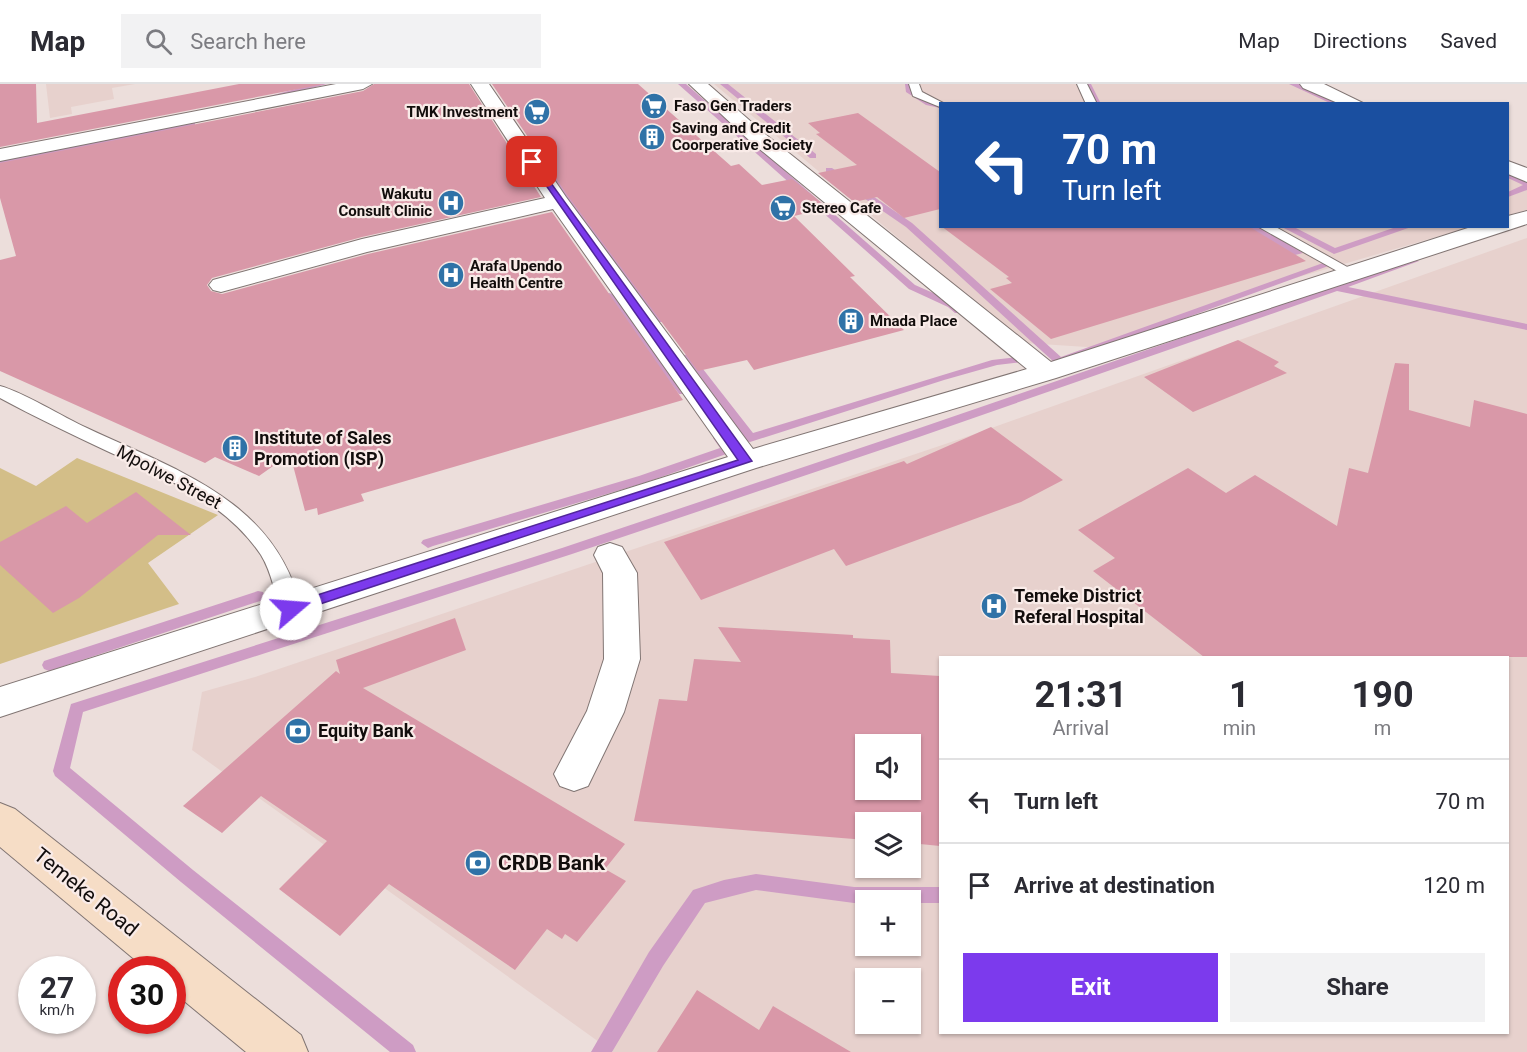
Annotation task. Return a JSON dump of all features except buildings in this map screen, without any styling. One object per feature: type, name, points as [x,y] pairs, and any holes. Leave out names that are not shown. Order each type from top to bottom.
[{"type":"street","points":[[0,155],[363,84]]},
{"type":"street","points":[[480,84],[558,201],[746,461]]},
{"type":"street","points":[[698,84],[758,138],[1047,372]]},
{"type":"street","points":[[1310,84],[1351,102]]},
{"type":"street","points":[[1509,167],[1527,176]]},
{"type":"street","points":[[221,285],[362,246],[558,201]]},
{"type":"street","points":[[1509,224],[1527,217]]},
{"type":"street","points":[[0,702],[746,461],[1047,372],[1492,228]]},
{"type":"street","points":[[574,774],[605,712],[622,659],[620,573],[610,555]]},
{"type":"street","name":"Temeke Road","points":[[0,822],[284,1052]]},
{"type":"lane","points":[[914,84],[917,94],[939,104]]},
{"type":"lane","points":[[1082,84],[1091,102]]},
{"type":"lane","points":[[1267,228],[1351,273]]},
{"type":"lane","name":"Mpolwe Street","points":[[0,391],[42,414],[164,471],[223,504],[259,538],[288,584],[291,609]]},
{"type":"shaded area","points":[[46,84],[135,84],[112,88],[114,99],[71,107],[72,114],[50,118]]},
{"type":"shaded area","points":[[714,84],[1300,84],[1343,102],[939,102],[939,228],[1467,228],[1255,290],[1103,348],[1024,343]]},
{"type":"shaded area","points":[[1509,173],[1527,182],[1527,210],[1509,215]]},
{"type":"shaded area","name":"Temeke District Referal Hospital","points":[[1527,238],[1527,1052],[613,1052],[192,750],[202,692],[255,677],[969,436]]},
{"type":"shaded area","points":[[77,458],[218,515],[148,563],[179,604],[0,664],[0,468],[36,486]]},
{"type":"waterway","points":[[259,100],[323,84]]},
{"type":"waterway","points":[[682,84],[912,287],[952,305],[959,311]]},
{"type":"waterway","points":[[724,84],[813,156]]},
{"type":"waterway","points":[[909,84],[909,90],[929,103],[939,106]]},
{"type":"waterway","points":[[1087,84],[1097,102]]},
{"type":"waterway","points":[[1293,84],[1334,102]]},
{"type":"waterway","points":[[0,162],[192,125]]},
{"type":"waterway","points":[[544,166],[660,320]]},
{"type":"waterway","points":[[829,170],[909,225],[1059,361],[1326,265]]},
{"type":"waterway","points":[[1509,175],[1527,184]]},
{"type":"waterway","points":[[1509,195],[1527,187]]},
{"type":"waterway","points":[[1254,228],[1298,253]]},
{"type":"waterway","points":[[1288,228],[1334,251],[1404,228]]},
{"type":"waterway","points":[[406,1052],[187,876],[61,771],[76,708],[567,551],[915,434],[1414,261]]},
{"type":"waterway","points":[[1337,288],[1527,327]]},
{"type":"waterway","points":[[609,296],[683,392]]},
{"type":"waterway","points":[[688,357],[750,438],[940,378],[996,362],[1018,360]]},
{"type":"waterway","points":[[428,543],[643,479],[728,449],[719,438]]},
{"type":"waterway","points":[[49,665],[258,596]]},
{"type":"waterway","points":[[601,1052],[656,959],[699,896],[724,888],[756,882],[854,895],[939,895]]},
{"type":"place","name":"Faso Gen Traders","points":[[654,106]]},
{"type":"place","name":"TMK Investment","points":[[537,112]]},
{"type":"place","name":"Saving and Credit Coorperative Society","points":[[652,137]]},
{"type":"place","name":"Wakutu Consult Clinic","points":[[451,203]]},
{"type":"place","name":"Stereo Cafe","points":[[783,208]]},
{"type":"place","name":"Arafa Upendo Health Centre","points":[[451,275]]},
{"type":"place","name":"Mnada Place","points":[[851,321]]},
{"type":"place","name":"Institute of Sales Promotion (ISP)","points":[[235,448]]},
{"type":"place","name":"Temeke District Referal Hospital","points":[[994,606]]},
{"type":"place","name":"Equity Bank","points":[[298,731]]},
{"type":"place","name":"CRDB Bank","points":[[478,863]]},
{"type":"route","points":[[291,609],[746,461],[532,162]]}]
